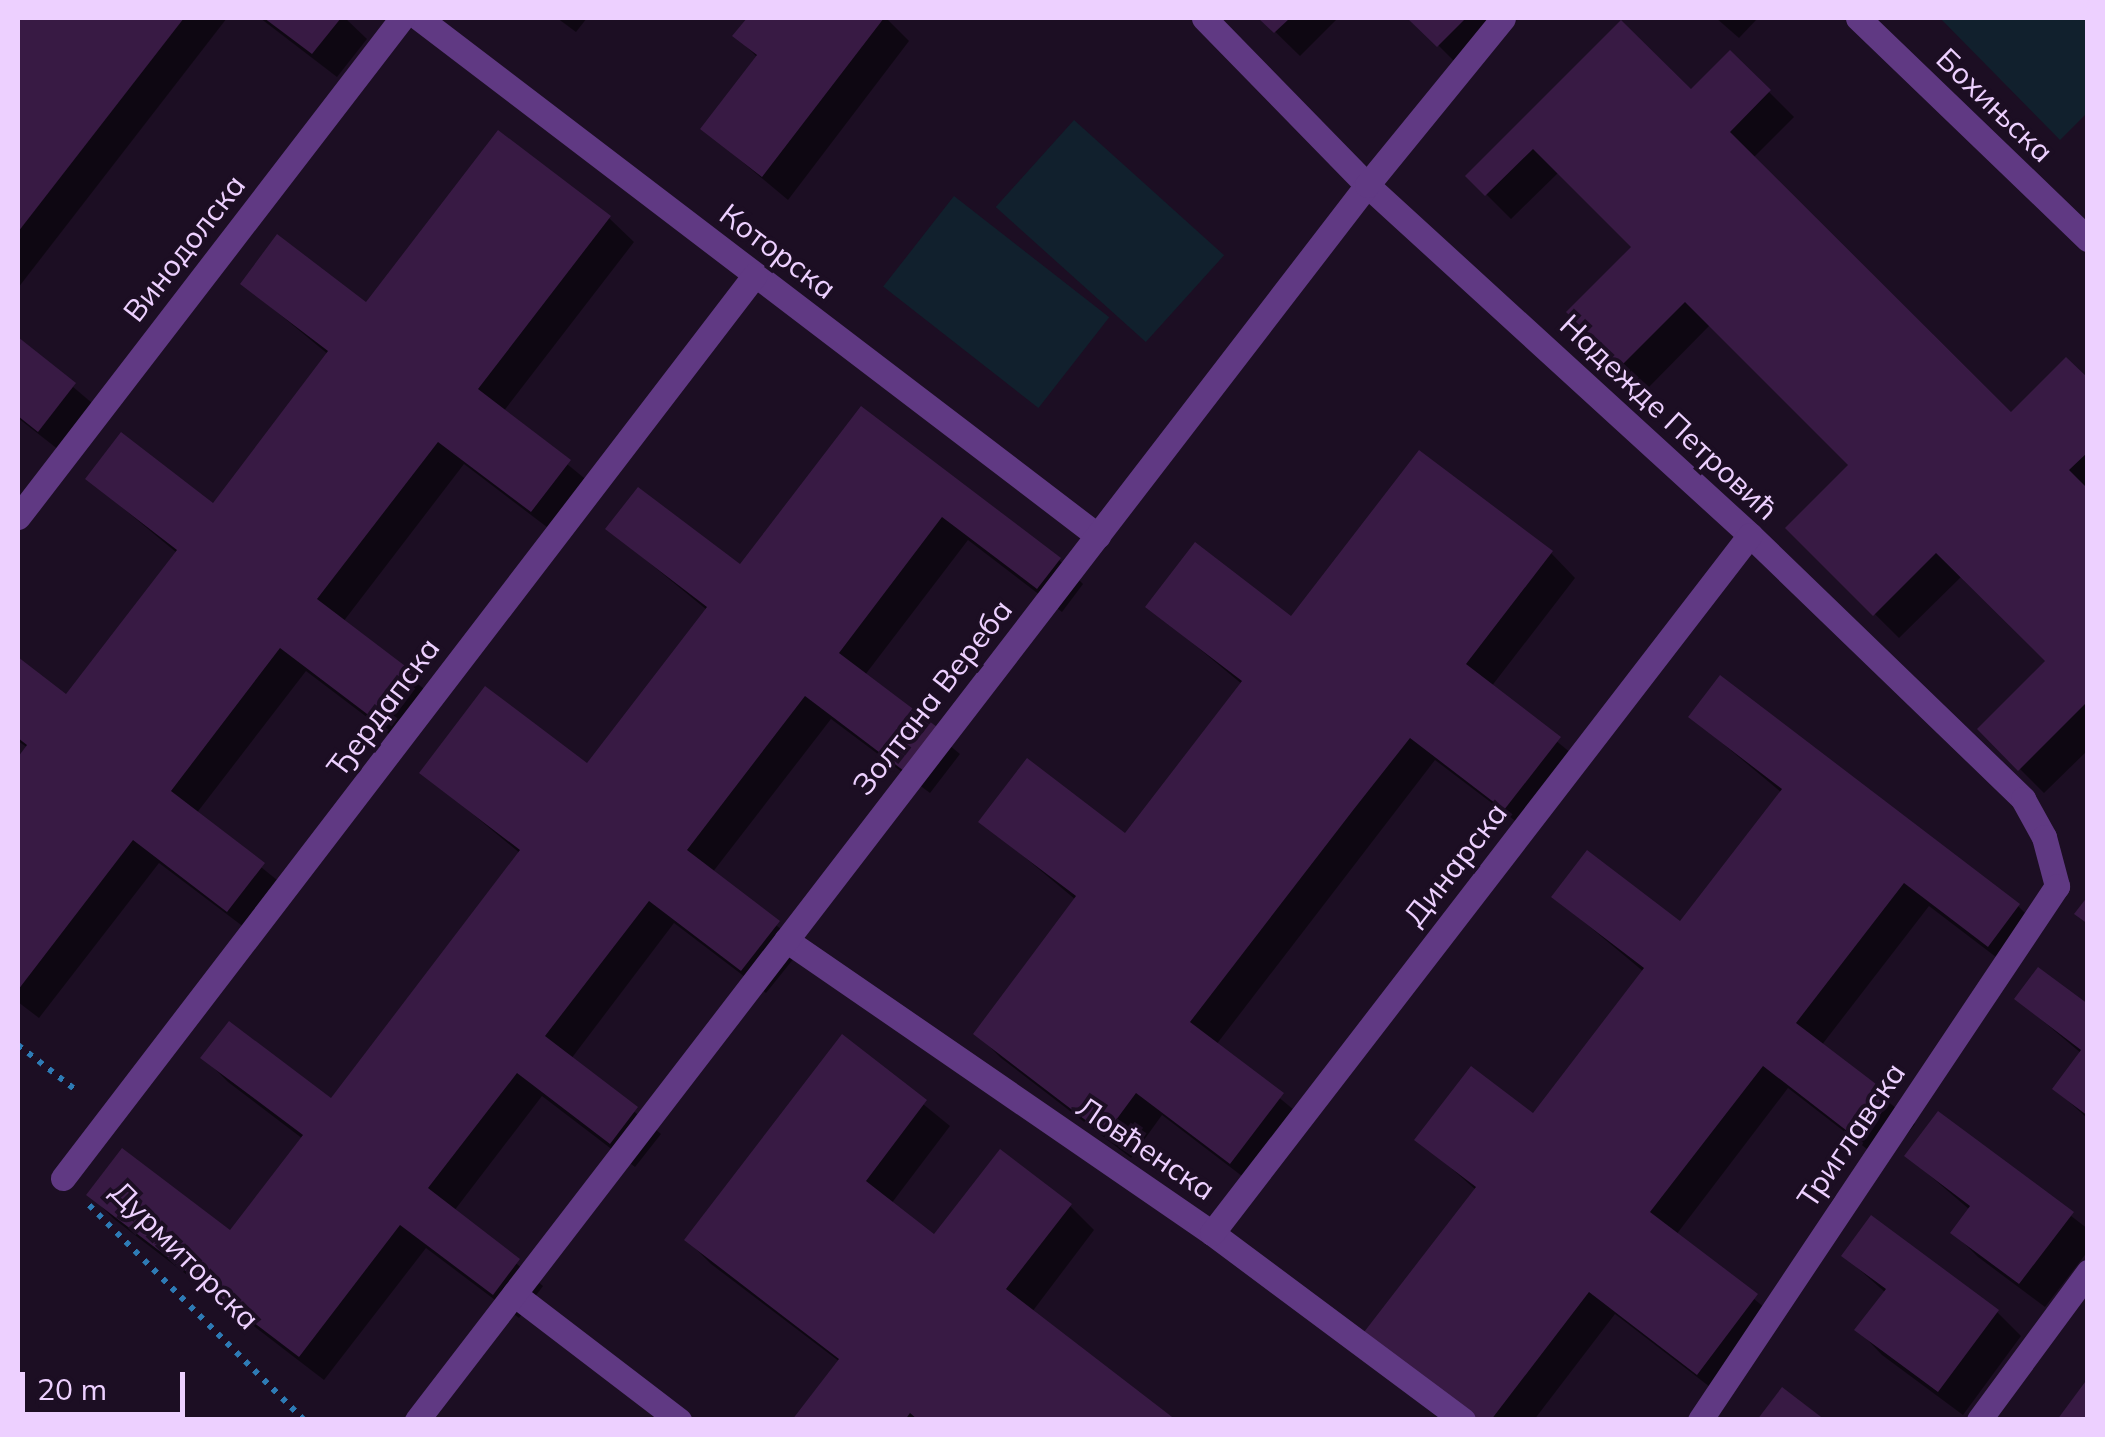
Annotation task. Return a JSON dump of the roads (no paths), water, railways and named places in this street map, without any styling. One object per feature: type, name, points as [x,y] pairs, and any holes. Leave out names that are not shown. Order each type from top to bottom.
[{"type":"street","name":"Винодолска","points":[[18,517],[402,18]]},
{"type":"street","name":"Которска","points":[[419,18],[1098,536]]},
{"type":"street","name":"Надежде Петровић","points":[[1204,18],[1368,185],[1750,535],[2023,800],[2044,837],[2057,886]]},
{"type":"street","name":"Золтана Вереба","points":[[418,1420],[1368,185],[1503,18]]},
{"type":"street","name":"Бохињска","points":[[1858,18],[2088,239]]},
{"type":"street","name":"Ђердапска","points":[[63,1178],[755,275]]},
{"type":"street","name":"Динарска","points":[[1212,1233],[1750,535]]},
{"type":"street","name":"Триглавска","points":[[1700,1420],[2057,886]]},
{"type":"street","name":"Ловћенска","points":[[786,940],[1212,1233],[1462,1420]]},
{"type":"street","points":[[1978,1420],[2088,1272]]},
{"type":"street","points":[[514,1294],[678,1420]]}]
